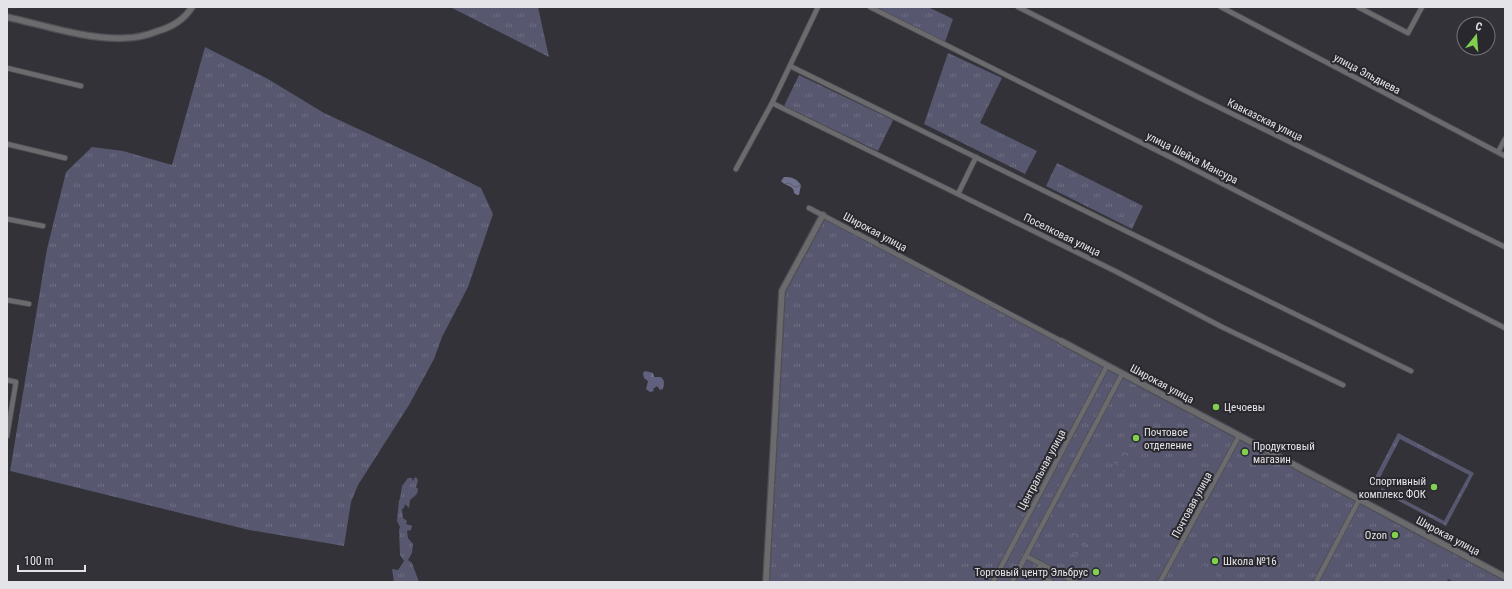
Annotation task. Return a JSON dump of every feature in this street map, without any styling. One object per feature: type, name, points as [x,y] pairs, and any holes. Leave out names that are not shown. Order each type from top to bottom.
[{"type":"street","points":[[7,17],[87,35],[126,38],[148,34],[168,28],[179,21],[192,7]]},
{"type":"street","points":[[736,169],[772,103],[818,7]]},
{"type":"street","name":"улица Шейха Мансура","points":[[870,7],[1164,154],[1505,328]]},
{"type":"street","name":"Кавказская улица","points":[[1018,7],[1207,102],[1505,247]]},
{"type":"street","name":"улица Эльдиева","points":[[1221,7],[1505,156]]},
{"type":"street","points":[[1358,7],[1408,33],[1422,7]]},
{"type":"street","points":[[790,66],[1412,371]]},
{"type":"street","points":[[7,68],[81,86]]},
{"type":"street","name":"Поселковая улица","points":[[772,103],[1115,271],[1222,327],[1343,385]]},
{"type":"street","points":[[1498,152],[1505,139]]},
{"type":"street","points":[[7,144],[65,158]]},
{"type":"street","points":[[958,194],[976,157]]},
{"type":"street","name":"Широкая улица","points":[[809,208],[1505,577]]},
{"type":"street","points":[[766,582],[782,291],[823,215]]},
{"type":"street","points":[[7,219],[43,226]]},
{"type":"street","points":[[7,300],[29,304]]},
{"type":"street","name":"Центральная улица","points":[[993,582],[1107,366]]},
{"type":"street","points":[[1012,582],[1122,374]]},
{"type":"street","points":[[7,380],[16,382],[7,436]]},
{"type":"street","name":"Почтовая улица","points":[[1160,582],[1239,436]]},
{"type":"street","points":[[1316,582],[1359,500]]},
{"type":"street","points":[[1026,556],[1075,582]]},
{"type":"street","points":[[1041,564],[1036,574],[1051,582]]},
{"type":"green space","points":[[450,7],[538,7],[549,57]]},
{"type":"green space","points":[[874,7],[928,7],[953,19],[945,42]]},
{"type":"green space","points":[[205,47],[268,79],[324,113],[481,188],[493,214],[468,287],[442,337],[434,359],[409,405],[358,485],[351,502],[344,546],[249,530],[10,471],[47,249],[66,172],[92,147],[123,151],[172,165]]},
{"type":"green space","points":[[948,53],[1002,78],[980,123],[1037,151],[1025,174],[924,124]]},
{"type":"green space","points":[[799,75],[893,120],[878,151],[784,106]]},
{"type":"green space","points":[[1057,163],[1143,206],[1132,229],[1046,186]]},
{"type":"green space","points":[[823,215],[1505,577],[1505,582],[1454,582],[1448,579],[1447,582],[766,582],[782,291]]},
{"type":"green space","points":[[645,371],[653,373],[654,377],[661,377],[664,381],[663,389],[660,390],[657,386],[653,389],[654,391],[650,392],[646,389],[648,381],[644,378],[643,373]]},
{"type":"green space","points":[[1398,433],[1474,473],[1446,526],[1380,491],[1382,488],[1444,521],[1469,475],[1400,439],[1375,487],[1371,485]]},
{"type":"green space","points":[[1123,446],[1135,452],[1124,472],[1112,466]]},
{"type":"green space","points":[[415,477],[418,481],[416,487],[418,489],[417,494],[410,500],[409,508],[405,504],[404,508],[402,509],[403,518],[407,521],[406,524],[412,526],[411,530],[407,531],[408,538],[413,544],[412,553],[408,560],[412,563],[419,582],[394,582],[392,569],[398,570],[404,561],[400,555],[400,527],[397,521],[399,500],[402,486],[408,478],[412,478],[413,481]]},
{"type":"green space","points":[[1077,529],[1089,535],[1078,555],[1067,549]]},
{"type":"green space","points":[[1197,565],[1212,569],[1218,578],[1218,582],[1182,582],[1188,571]]},
{"type":"water","points":[[784,177],[794,178],[801,185],[799,195],[794,193],[794,190],[791,187],[781,181]]},
{"type":"place","name":"Цечоевы","points":[[1216,407]]},
{"type":"place","name":"Почтовое отделение","points":[[1136,438]]},
{"type":"place","name":"Продуктовый магазин","points":[[1245,452]]},
{"type":"place","name":"Спортивный комплекс ФОК","points":[[1434,487]]},
{"type":"place","name":"Ozon","points":[[1395,535]]},
{"type":"place","name":"Школа №16","points":[[1215,561]]},
{"type":"place","name":"Торговый центр Эльбрус","points":[[1096,572]]}]
